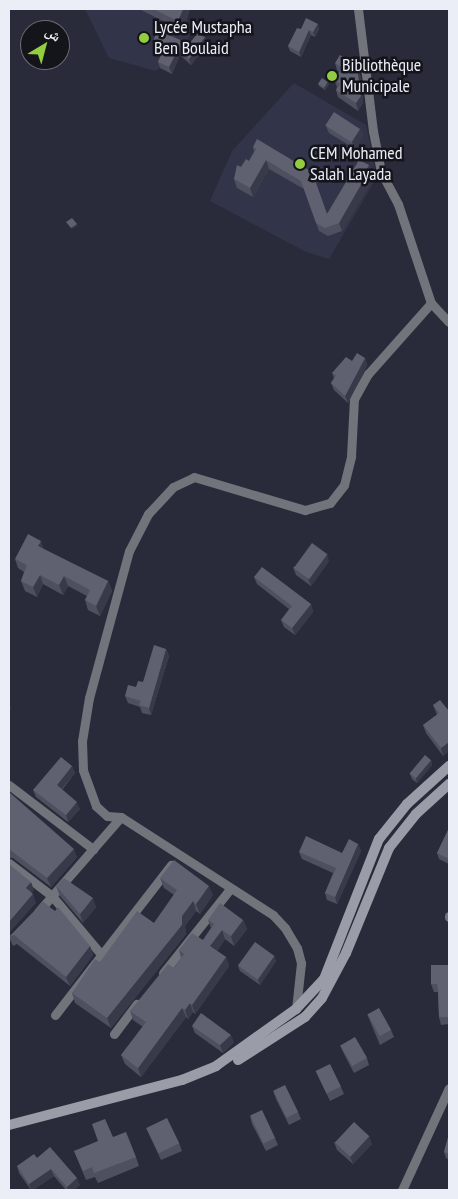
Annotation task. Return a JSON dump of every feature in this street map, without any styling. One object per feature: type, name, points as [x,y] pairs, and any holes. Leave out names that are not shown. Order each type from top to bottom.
[{"type":"main road","points":[[9,1125],[153,1090],[182,1080],[216,1066],[296,1009],[324,979],[379,839],[407,804],[449,766]]},
{"type":"main road","points":[[9,1131],[184,1086],[219,1072],[305,1017],[333,981],[389,848],[416,814],[449,784]]},
{"type":"street","points":[[358,9],[373,131],[381,172],[398,204],[431,303],[449,322]]},
{"type":"street","points":[[296,1009],[301,963],[297,948],[286,928],[273,915],[121,817],[107,816],[96,806],[83,770],[82,741],[89,698],[128,551],[148,514],[173,487],[194,477],[305,510],[330,503],[344,485],[351,456],[354,399],[368,374],[431,303]]},
{"type":"street","points":[[9,785],[93,849]]},
{"type":"street","points":[[32,918],[121,817]]},
{"type":"street","points":[[55,1015],[100,953],[178,855]]},
{"type":"street","points":[[9,863],[52,896],[100,953]]},
{"type":"street","points":[[156,980],[230,889]]},
{"type":"street","points":[[114,1034],[144,996]]},
{"type":"street","points":[[402,1190],[449,1088]]},
{"type":"shaded area","name":"Lycée Mustapha Ben Boulaid","points":[[85,9],[190,9],[186,29],[191,32],[185,44],[156,71],[109,58]]},
{"type":"shaded area","name":"CEM Mohamed Salah Layada","points":[[294,83],[366,125],[377,177],[329,259],[306,252],[210,201],[232,151]]},
{"type":"building","points":[[153,9],[183,9],[178,21]]},
{"type":"building","points":[[306,18],[318,24],[313,32],[309,30],[299,52],[288,46],[297,28],[301,29]]},
{"type":"building","points":[[158,30],[189,44],[197,34],[205,37],[189,59],[178,49],[169,67],[158,62],[165,46],[153,41]]},
{"type":"building","points":[[340,55],[357,67],[361,96],[356,103],[336,90],[340,84],[334,79],[342,68],[335,63]]},
{"type":"building","points":[[322,78],[328,82],[324,88],[318,84]]},
{"type":"building","points":[[334,112],[360,129],[351,142],[325,125]]},
{"type":"building","points":[[257,139],[312,172],[327,214],[359,160],[369,165],[363,175],[366,176],[339,223],[325,228],[316,223],[301,181],[266,160],[250,188],[234,179],[237,165],[241,167],[246,159],[249,161],[256,149],[253,147]]},
{"type":"building","points":[[72,218],[77,224],[71,228],[66,222]]},
{"type":"building","points":[[357,353],[365,358],[345,396],[331,383],[336,375],[332,373],[346,357],[352,361]]},
{"type":"building","points":[[28,534],[41,541],[38,546],[108,581],[96,606],[85,600],[90,590],[64,576],[59,585],[40,575],[33,587],[21,581],[27,565],[15,559]]},
{"type":"building","points":[[312,543],[327,554],[309,579],[294,568]]},
{"type":"building","points":[[262,567],[311,604],[292,628],[281,620],[292,606],[254,577]]},
{"type":"building","points":[[154,645],[166,649],[149,708],[139,705],[141,701],[125,696],[128,685],[136,687],[138,681],[143,682]]},
{"type":"building","points":[[440,700],[449,711],[449,742],[441,748],[423,725],[439,713],[433,705]]},
{"type":"building","points":[[425,755],[431,760],[416,779],[410,773]]},
{"type":"building","points":[[61,757],[72,766],[57,785],[77,802],[66,815],[33,790]]},
{"type":"building","points":[[9,792],[74,849],[47,878],[9,849]]},
{"type":"building","points":[[449,828],[449,859],[437,853]]},
{"type":"building","points":[[306,836],[342,853],[349,839],[358,844],[335,897],[325,893],[336,868],[299,852]]},
{"type":"building","points":[[174,860],[209,886],[196,904],[193,901],[182,916],[182,925],[107,1018],[72,993],[95,959],[100,962],[137,911],[154,923],[177,890],[160,878]]},
{"type":"building","points":[[9,864],[31,882],[26,888],[33,894],[9,922]]},
{"type":"building","points":[[64,878],[93,898],[80,914],[56,886]]},
{"type":"building","points":[[43,902],[55,911],[58,907],[90,946],[66,977],[14,935],[9,937]]},
{"type":"building","points":[[220,903],[243,920],[231,936],[222,930],[210,946],[226,957],[192,1005],[190,1003],[185,1010],[182,1008],[138,1068],[121,1055],[146,1022],[130,1011],[168,964],[174,968],[184,954],[179,950],[192,933],[203,940],[214,924],[208,920]]},
{"type":"building","points":[[255,942],[274,956],[257,980],[238,965]]},
{"type":"building","points":[[431,965],[449,965],[449,1017],[439,1017],[438,989],[437,984],[431,984]]},
{"type":"building","points":[[379,1008],[391,1030],[380,1036],[368,1014]]},
{"type":"building","points":[[201,1013],[231,1035],[220,1045],[192,1026]]},
{"type":"building","points":[[355,1037],[367,1058],[352,1066],[340,1046]]},
{"type":"building","points":[[330,1064],[341,1086],[327,1093],[316,1071]]},
{"type":"building","points":[[285,1085],[298,1112],[286,1118],[273,1091]]},
{"type":"building","points":[[262,1110],[275,1138],[263,1144],[250,1115]]},
{"type":"building","points":[[167,1118],[179,1143],[159,1153],[146,1128]]},
{"type":"building","points":[[105,1119],[113,1137],[126,1132],[136,1157],[94,1173],[92,1167],[83,1171],[74,1151],[98,1141],[92,1124]]},
{"type":"building","points":[[354,1122],[369,1136],[350,1157],[335,1142]]},
{"type":"building","points":[[449,1134],[449,1154],[444,1152]]},
{"type":"building","points":[[50,1147],[77,1178],[67,1187],[51,1169],[29,1184],[17,1166],[34,1154],[37,1158]]},
{"type":"place","name":"Lycée Mustapha Ben Boulaid","points":[[144,38]]},
{"type":"place","name":"Bibliothèque Municipale","points":[[332,76]]},
{"type":"place","name":"CEM Mohamed Salah Layada","points":[[300,164]]}]
